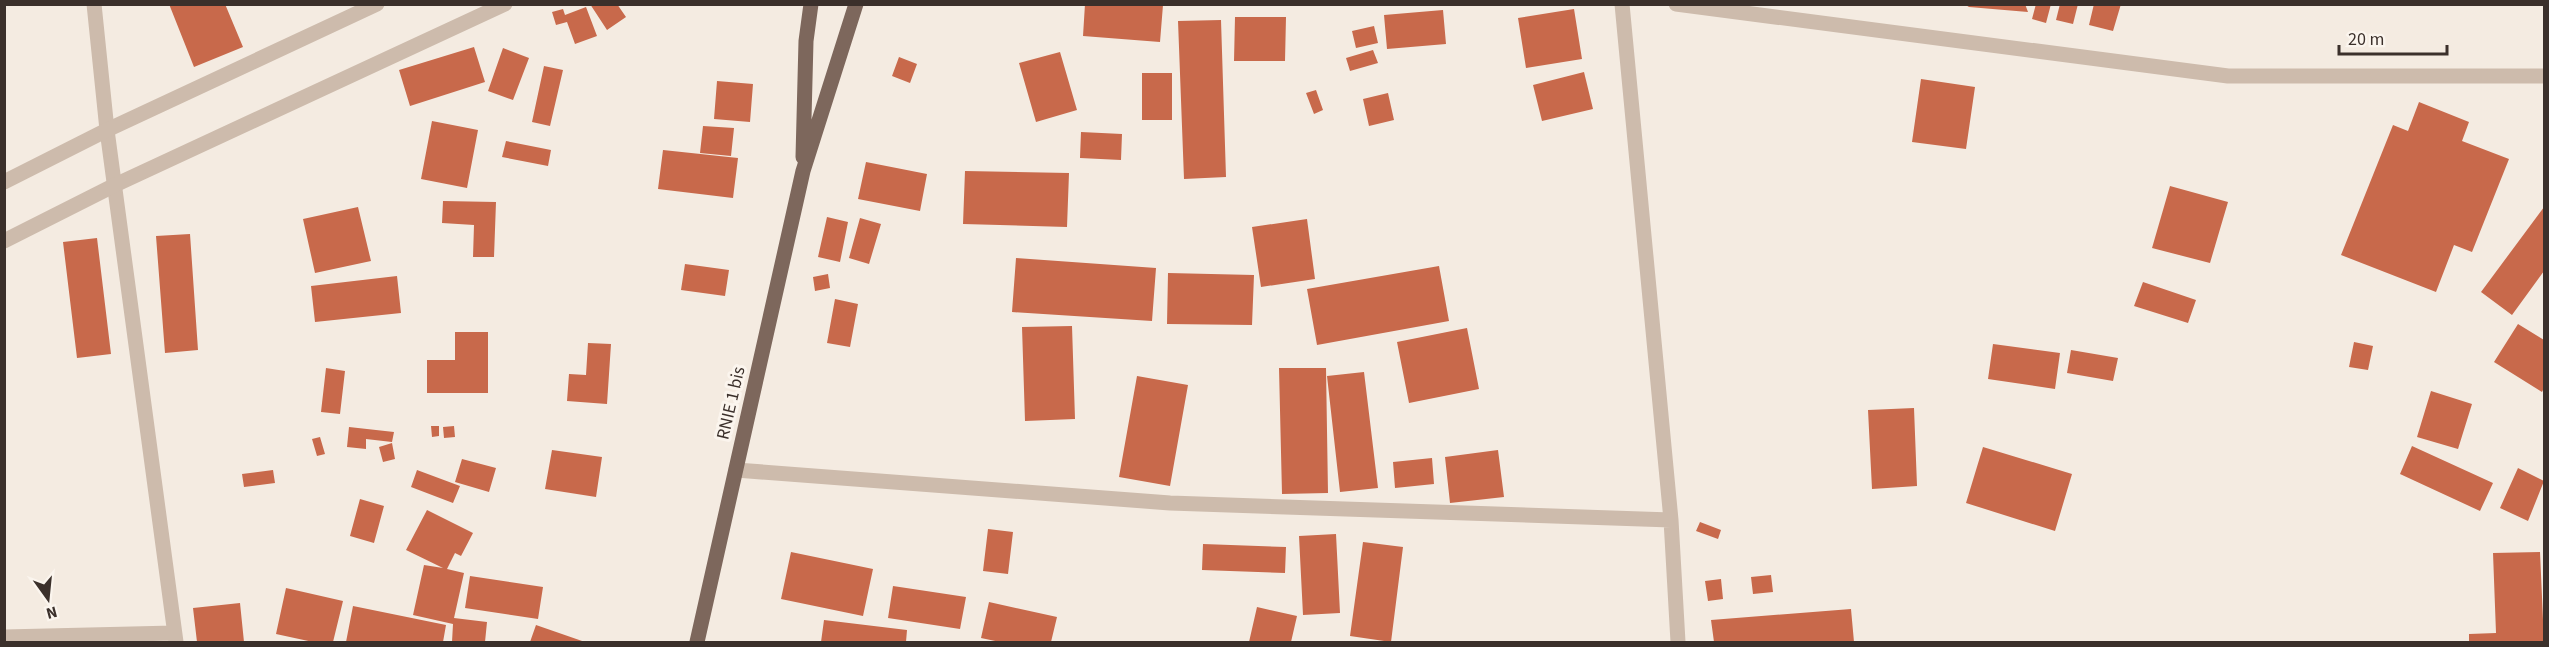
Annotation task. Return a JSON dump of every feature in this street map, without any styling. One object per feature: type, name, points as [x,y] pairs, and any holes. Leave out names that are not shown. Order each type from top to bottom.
[{"type":"main road","points":[[803,171],[806,40],[811,4]]},
{"type":"main road","points":[[803,171],[856,4]]},
{"type":"main road","name":"RNIE 1 bis","points":[[697,642],[803,171]]},
{"type":"street","points":[[4,637],[175,638],[107,130],[94,4]]},
{"type":"street","points":[[4,182],[107,130],[377,4]]},
{"type":"street","points":[[4,241],[115,185],[505,4]]},
{"type":"street","points":[[1622,4],[1671,520],[1678,642]]},
{"type":"street","points":[[1676,4],[2228,76],[2544,76]]},
{"type":"street","points":[[736,470],[1170,503],[1671,520]]},
{"type":"building","points":[[169,4],[225,4],[243,47],[194,67]]},
{"type":"building","points":[[590,4],[617,4],[626,17],[607,30]]},
{"type":"building","points":[[1085,4],[1163,5],[1160,42],[1083,36]]},
{"type":"building","points":[[1964,4],[2025,4],[2028,12],[1969,7]]},
{"type":"building","points":[[2036,4],[2051,4],[2046,23],[2032,19]]},
{"type":"building","points":[[2060,4],[2078,4],[2073,24],[2056,20]]},
{"type":"building","points":[[2094,4],[2121,4],[2113,31],[2089,25]]},
{"type":"building","points":[[586,7],[597,36],[575,44],[567,22],[556,25],[552,12],[563,9],[565,15]]},
{"type":"building","points":[[1574,9],[1582,59],[1526,68],[1518,18]]},
{"type":"building","points":[[1443,10],[1446,44],[1387,49],[1384,15]]},
{"type":"building","points":[[1235,17],[1286,17],[1285,61],[1234,61]]},
{"type":"building","points":[[1221,20],[1226,177],[1184,179],[1178,21]]},
{"type":"building","points":[[1374,26],[1378,43],[1356,48],[1352,31]]},
{"type":"building","points":[[474,47],[485,82],[410,106],[399,70]]},
{"type":"building","points":[[503,48],[529,58],[513,100],[488,91]]},
{"type":"building","points":[[1373,50],[1378,63],[1350,71],[1346,58]]},
{"type":"building","points":[[1060,52],[1077,110],[1036,122],[1019,63]]},
{"type":"building","points":[[899,57],[917,64],[910,83],[892,76]]},
{"type":"building","points":[[544,66],[563,70],[550,126],[532,122]]},
{"type":"building","points":[[1584,72],[1593,109],[1542,121],[1533,85]]},
{"type":"building","points":[[1142,73],[1172,73],[1172,120],[1142,120]]},
{"type":"building","points":[[1921,79],[1975,87],[1966,149],[1912,142]]},
{"type":"building","points":[[717,81],[753,84],[750,122],[714,119]]},
{"type":"building","points":[[1316,90],[1323,110],[1314,114],[1306,93]]},
{"type":"building","points":[[1388,93],[1394,120],[1369,126],[1363,99]]},
{"type":"building","points":[[2419,102],[2469,122],[2462,141],[2509,159],[2472,252],[2454,245],[2436,292],[2341,255],[2393,125],[2408,131]]},
{"type":"building","points":[[432,121],[478,130],[467,188],[421,179]]},
{"type":"building","points":[[703,126],[734,128],[731,156],[700,153]]},
{"type":"building","points":[[1081,132],[1122,134],[1121,160],[1080,158]]},
{"type":"building","points":[[506,141],[551,150],[548,166],[502,157]]},
{"type":"building","points":[[663,150],[738,158],[733,198],[658,189]]},
{"type":"building","points":[[866,162],[927,174],[920,211],[858,199]]},
{"type":"building","points":[[965,171],[1069,173],[1067,227],[963,224]]},
{"type":"building","points":[[2170,186],[2228,202],[2210,263],[2152,248]]},
{"type":"building","points":[[443,201],[496,202],[494,257],[473,257],[474,225],[442,223]]},
{"type":"building","points":[[358,207],[371,261],[315,273],[303,219]]},
{"type":"building","points":[[2544,207],[2544,271],[2512,315],[2481,292]]},
{"type":"building","points":[[827,217],[848,222],[840,262],[818,257]]},
{"type":"building","points":[[860,218],[881,224],[869,264],[849,258]]},
{"type":"building","points":[[1307,219],[1315,279],[1261,287],[1252,227]]},
{"type":"building","points":[[190,234],[198,350],[165,353],[156,236]]},
{"type":"building","points":[[97,238],[111,354],[77,358],[63,242]]},
{"type":"building","points":[[1016,258],[1156,268],[1152,321],[1012,312]]},
{"type":"building","points":[[685,264],[729,270],[725,296],[681,290]]},
{"type":"building","points":[[1439,266],[1449,321],[1317,345],[1307,289]]},
{"type":"building","points":[[1168,273],[1254,275],[1252,325],[1167,324]]},
{"type":"building","points":[[828,274],[830,288],[815,291],[813,277]]},
{"type":"building","points":[[397,276],[401,313],[315,322],[311,286]]},
{"type":"building","points":[[2143,282],[2196,300],[2188,323],[2134,306]]},
{"type":"building","points":[[835,299],[858,304],[850,347],[827,343]]},
{"type":"building","points":[[2518,324],[2544,340],[2544,388],[2542,392],[2494,362]]},
{"type":"building","points":[[1072,326],[1075,419],[1025,421],[1022,327]]},
{"type":"building","points":[[1467,328],[1479,389],[1409,403],[1397,342]]},
{"type":"building","points":[[455,332],[488,332],[488,393],[427,393],[427,360],[455,360]]},
{"type":"building","points":[[2354,342],[2373,346],[2368,370],[2349,367]]},
{"type":"building","points":[[588,343],[611,344],[607,404],[567,401],[569,374],[586,375]]},
{"type":"building","points":[[1993,344],[2060,353],[2055,389],[1988,379]]},
{"type":"building","points":[[2071,350],[2118,358],[2113,381],[2067,373]]},
{"type":"building","points":[[326,368],[345,371],[340,414],[321,412]]},
{"type":"building","points":[[1279,368],[1326,368],[1328,493],[1282,494]]},
{"type":"building","points":[[1364,372],[1378,488],[1340,492],[1327,376]]},
{"type":"building","points":[[1137,376],[1188,385],[1170,486],[1119,477]]},
{"type":"building","points":[[2431,391],[2472,404],[2458,449],[2417,437]]},
{"type":"building","points":[[1914,408],[1917,486],[1872,489],[1868,410]]},
{"type":"building","points":[[431,426],[439,426],[439,436],[432,437]]},
{"type":"building","points":[[454,426],[455,437],[444,438],[443,427]]},
{"type":"building","points":[[349,427],[394,432],[392,442],[366,439],[366,449],[347,447]]},
{"type":"building","points":[[320,437],[325,454],[317,456],[312,439]]},
{"type":"building","points":[[392,443],[395,459],[383,462],[379,447]]},
{"type":"building","points":[[2412,446],[2493,483],[2480,511],[2400,474]]},
{"type":"building","points":[[1983,447],[2072,474],[2055,531],[1966,503]]},
{"type":"building","points":[[552,450],[602,457],[596,497],[545,489]]},
{"type":"building","points":[[1498,450],[1504,497],[1450,503],[1445,457]]},
{"type":"building","points":[[1432,458],[1434,484],[1395,488],[1393,462]]},
{"type":"building","points":[[462,459],[496,468],[489,492],[455,482]]},
{"type":"building","points":[[2518,468],[2544,481],[2528,521],[2500,508]]},
{"type":"building","points":[[273,470],[275,483],[244,487],[242,474]]},
{"type":"building","points":[[417,470],[460,486],[453,503],[411,487]]},
{"type":"building","points":[[360,499],[384,506],[374,543],[350,536]]},
{"type":"building","points":[[427,510],[473,533],[461,556],[455,553],[447,569],[464,573],[454,618],[487,622],[485,642],[452,642],[453,624],[413,615],[424,565],[443,568],[406,550]]},
{"type":"building","points":[[1700,522],[1721,530],[1718,539],[1696,531]]},
{"type":"building","points":[[988,529],[1013,532],[1008,574],[983,571]]},
{"type":"building","points":[[1336,534],[1340,613],[1303,615],[1299,536]]},
{"type":"building","points":[[1363,542],[1403,547],[1391,642],[1350,636]]},
{"type":"building","points":[[1203,544],[1286,547],[1285,573],[1202,570]]},
{"type":"building","points":[[791,552],[873,569],[863,616],[781,599]]},
{"type":"building","points":[[2540,552],[2544,642],[2469,642],[2469,634],[2496,633],[2493,553]]},
{"type":"building","points":[[1771,575],[1773,592],[1753,594],[1751,577]]},
{"type":"building","points":[[470,576],[543,587],[538,619],[465,608]]},
{"type":"building","points":[[1721,579],[1723,599],[1708,601],[1705,581]]},
{"type":"building","points":[[893,586],[966,597],[960,629],[888,618]]},
{"type":"building","points":[[286,588],[343,601],[333,642],[313,642],[276,634]]},
{"type":"building","points":[[989,602],[1057,617],[1051,642],[1000,642],[981,638]]},
{"type":"building","points":[[240,603],[244,642],[197,642],[193,608]]},
{"type":"building","points":[[353,606],[446,625],[443,642],[346,642]]},
{"type":"building","points":[[1257,607],[1297,616],[1291,642],[1249,642]]},
{"type":"building","points":[[1851,609],[1854,642],[1714,642],[1711,620]]},
{"type":"building","points":[[824,620],[907,630],[906,642],[821,642]]},
{"type":"building","points":[[536,625],[585,642],[530,642]]}]
